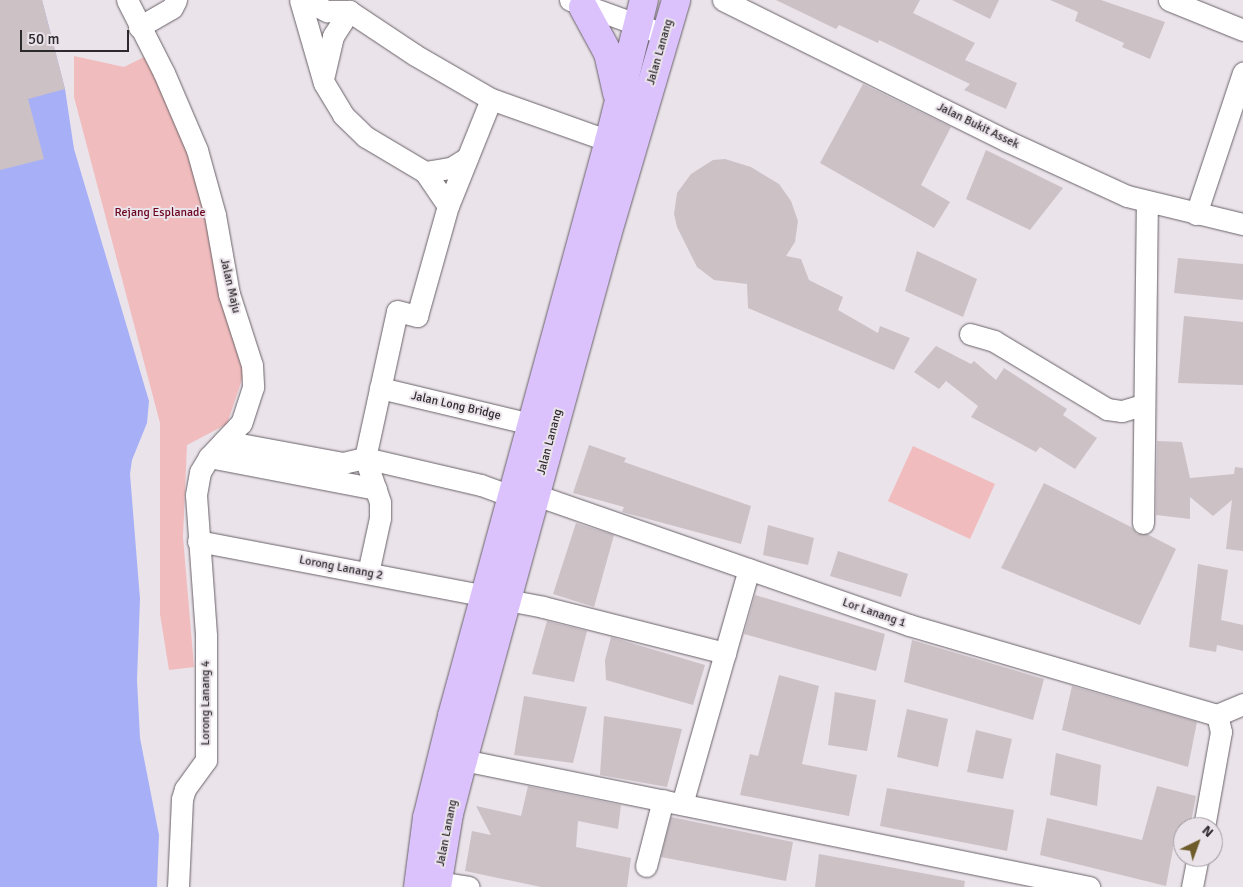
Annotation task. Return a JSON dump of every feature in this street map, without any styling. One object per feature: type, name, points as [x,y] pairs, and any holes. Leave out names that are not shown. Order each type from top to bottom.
[{"type":"main road","points":[[576,3],[608,53],[618,97]]},
{"type":"main road","name":"Jalan Lanang","points":[[431,885],[426,818],[496,597],[524,495],[674,4]]},
{"type":"main road","name":"Jalan Lanang","points":[[524,495],[531,424],[609,141],[618,97],[643,8]]},
{"type":"main road","name":"Jalan Lanang","points":[[431,885],[463,760],[496,597]]},
{"type":"street","name":"Jalan Maju","points":[[126,0],[164,73],[197,150],[215,215],[229,294],[252,365],[252,388],[242,423],[209,457],[200,472],[196,495],[198,542]]},
{"type":"street","points":[[139,27],[172,8],[176,0]]},
{"type":"street","points":[[300,0],[324,80],[334,103],[355,128],[424,172],[448,206]]},
{"type":"street","points":[[305,0],[327,11],[349,11],[415,55],[491,99],[609,141]]},
{"type":"street","name":"Jalan Bukit Assek","points":[[723,0],[1007,141],[1147,203],[1243,224]]},
{"type":"street","points":[[1170,0],[1243,30]]},
{"type":"street","points":[[576,3],[643,8],[674,4]]},
{"type":"street","points":[[643,8],[666,35]]},
{"type":"street","points":[[324,80],[328,49],[349,11]]},
{"type":"street","points":[[1196,214],[1243,73]]},
{"type":"street","points":[[368,573],[380,518],[376,489],[365,458],[380,388],[448,206],[491,99]]},
{"type":"street","points":[[424,172],[451,168],[467,158]]},
{"type":"street","points":[[1143,523],[1147,203]]},
{"type":"street","points":[[970,334],[994,340],[1107,409],[1122,410],[1143,405]]},
{"type":"street","name":"Jalan Long Bridge","points":[[380,388],[531,424]]},
{"type":"street","points":[[224,441],[343,463],[365,458]]},
{"type":"street","points":[[209,457],[376,489]]},
{"type":"street","name":"Lor Lanang 1","points":[[365,458],[524,495],[749,569],[909,625],[1217,715]]},
{"type":"street","name":"Lorong Lanang 2","points":[[198,542],[496,597],[725,653]]},
{"type":"street","name":"Lorong Lanang 4","points":[[178,887],[184,789],[206,760],[206,636],[198,542]]},
{"type":"street","points":[[646,866],[673,802],[725,653],[749,569]]},
{"type":"street","points":[[1206,817],[1221,732],[1217,715],[1243,704]]},
{"type":"street","points":[[463,760],[1089,887]]},
{"type":"street","points":[[1192,887],[1196,867]]},
{"type":"street","points":[[431,885],[469,887]]},
{"type":"green space","name":"Rejang Esplanade","points":[[152,53],[209,195],[248,362],[227,424],[187,445],[183,537],[194,667],[169,670],[160,614],[160,423],[74,97],[74,56],[124,67]]},
{"type":"green space","points":[[913,446],[995,484],[970,539],[888,501]]},
{"type":"water","points":[[0,0],[42,0],[65,89],[74,149],[149,401],[147,423],[132,460],[130,474],[140,599],[137,680],[140,738],[159,835],[157,887],[0,887]]},
{"type":"building","points":[[0,0],[42,0],[65,89],[28,99],[44,159],[0,170]]},
{"type":"building","points":[[776,0],[920,0],[913,13],[975,43],[965,60],[1017,83],[1006,109],[964,90],[970,84],[879,40],[878,43],[839,25],[836,29]]},
{"type":"building","points":[[952,0],[999,0],[990,19]]},
{"type":"building","points":[[1050,0],[1101,0],[1165,22],[1150,59],[1122,47],[1124,43],[1075,21],[1078,12]]},
{"type":"building","points":[[863,84],[951,127],[921,185],[950,202],[934,228],[820,163]]},
{"type":"building","points":[[986,150],[1063,188],[1030,230],[966,199]]},
{"type":"building","points":[[725,159],[751,167],[779,184],[791,201],[798,221],[795,242],[786,256],[801,259],[809,280],[843,297],[838,310],[878,333],[880,326],[910,338],[894,370],[748,308],[747,284],[714,280],[697,267],[677,227],[674,214],[677,193],[691,174],[713,160]]},
{"type":"building","points":[[917,251],[977,279],[963,317],[905,291]]},
{"type":"building","points":[[1178,258],[1243,264],[1243,300],[1174,293]]},
{"type":"building","points":[[1184,316],[1243,322],[1243,385],[1178,383]]},
{"type":"building","points":[[936,346],[971,364],[974,361],[996,380],[1004,368],[1067,409],[1063,415],[1097,438],[1075,469],[1040,447],[1036,452],[971,417],[978,406],[946,381],[939,389],[914,372]]},
{"type":"building","points":[[1157,441],[1182,442],[1190,478],[1234,474],[1235,467],[1243,468],[1243,551],[1226,549],[1232,500],[1213,516],[1190,497],[1190,519],[1156,515]]},
{"type":"building","points":[[589,445],[626,458],[624,462],[751,506],[741,544],[622,512],[624,507],[573,493]]},
{"type":"building","points":[[1044,483],[1131,527],[1137,534],[1147,534],[1176,549],[1140,625],[1001,568]]},
{"type":"building","points":[[576,523],[614,535],[594,607],[553,594]]},
{"type":"building","points":[[768,525],[814,538],[808,565],[763,555]]},
{"type":"building","points":[[838,551],[908,574],[901,597],[830,576]]},
{"type":"building","points":[[1198,564],[1228,570],[1221,620],[1243,625],[1243,651],[1217,645],[1216,652],[1189,647]]},
{"type":"building","points":[[755,595],[885,634],[876,671],[744,634]]},
{"type":"building","points":[[547,621],[587,631],[574,682],[532,674]]},
{"type":"building","points":[[611,637],[705,665],[693,705],[606,680],[605,660]]},
{"type":"building","points":[[912,640],[1044,679],[1033,720],[904,682]]},
{"type":"building","points":[[779,675],[819,686],[802,764],[857,775],[849,816],[740,795],[750,754],[758,756]]},
{"type":"building","points":[[1072,686],[1197,722],[1188,767],[1062,730]]},
{"type":"building","points":[[835,692],[876,700],[867,751],[828,745]]},
{"type":"building","points":[[524,696],[587,707],[573,763],[514,755]]},
{"type":"building","points":[[907,709],[948,719],[938,767],[897,757]]},
{"type":"building","points":[[604,716],[682,729],[667,787],[600,775]]},
{"type":"building","points":[[976,730],[1012,739],[1003,779],[967,772]]},
{"type":"building","points":[[1056,753],[1101,765],[1097,806],[1050,795]]},
{"type":"building","points":[[528,786],[621,805],[618,829],[578,821],[576,847],[631,858],[627,887],[541,887],[465,871],[472,831],[491,835],[476,806],[521,816]]},
{"type":"building","points":[[1157,786],[1196,796],[1192,817],[1173,817],[1173,849],[1166,886],[1040,855],[1047,818],[1142,840]]},
{"type":"building","points":[[887,788],[1014,810],[1007,851],[880,826]]},
{"type":"building","points":[[671,817],[793,842],[786,881],[661,857]]},
{"type":"building","points":[[819,854],[965,881],[964,887],[815,887]]}]
